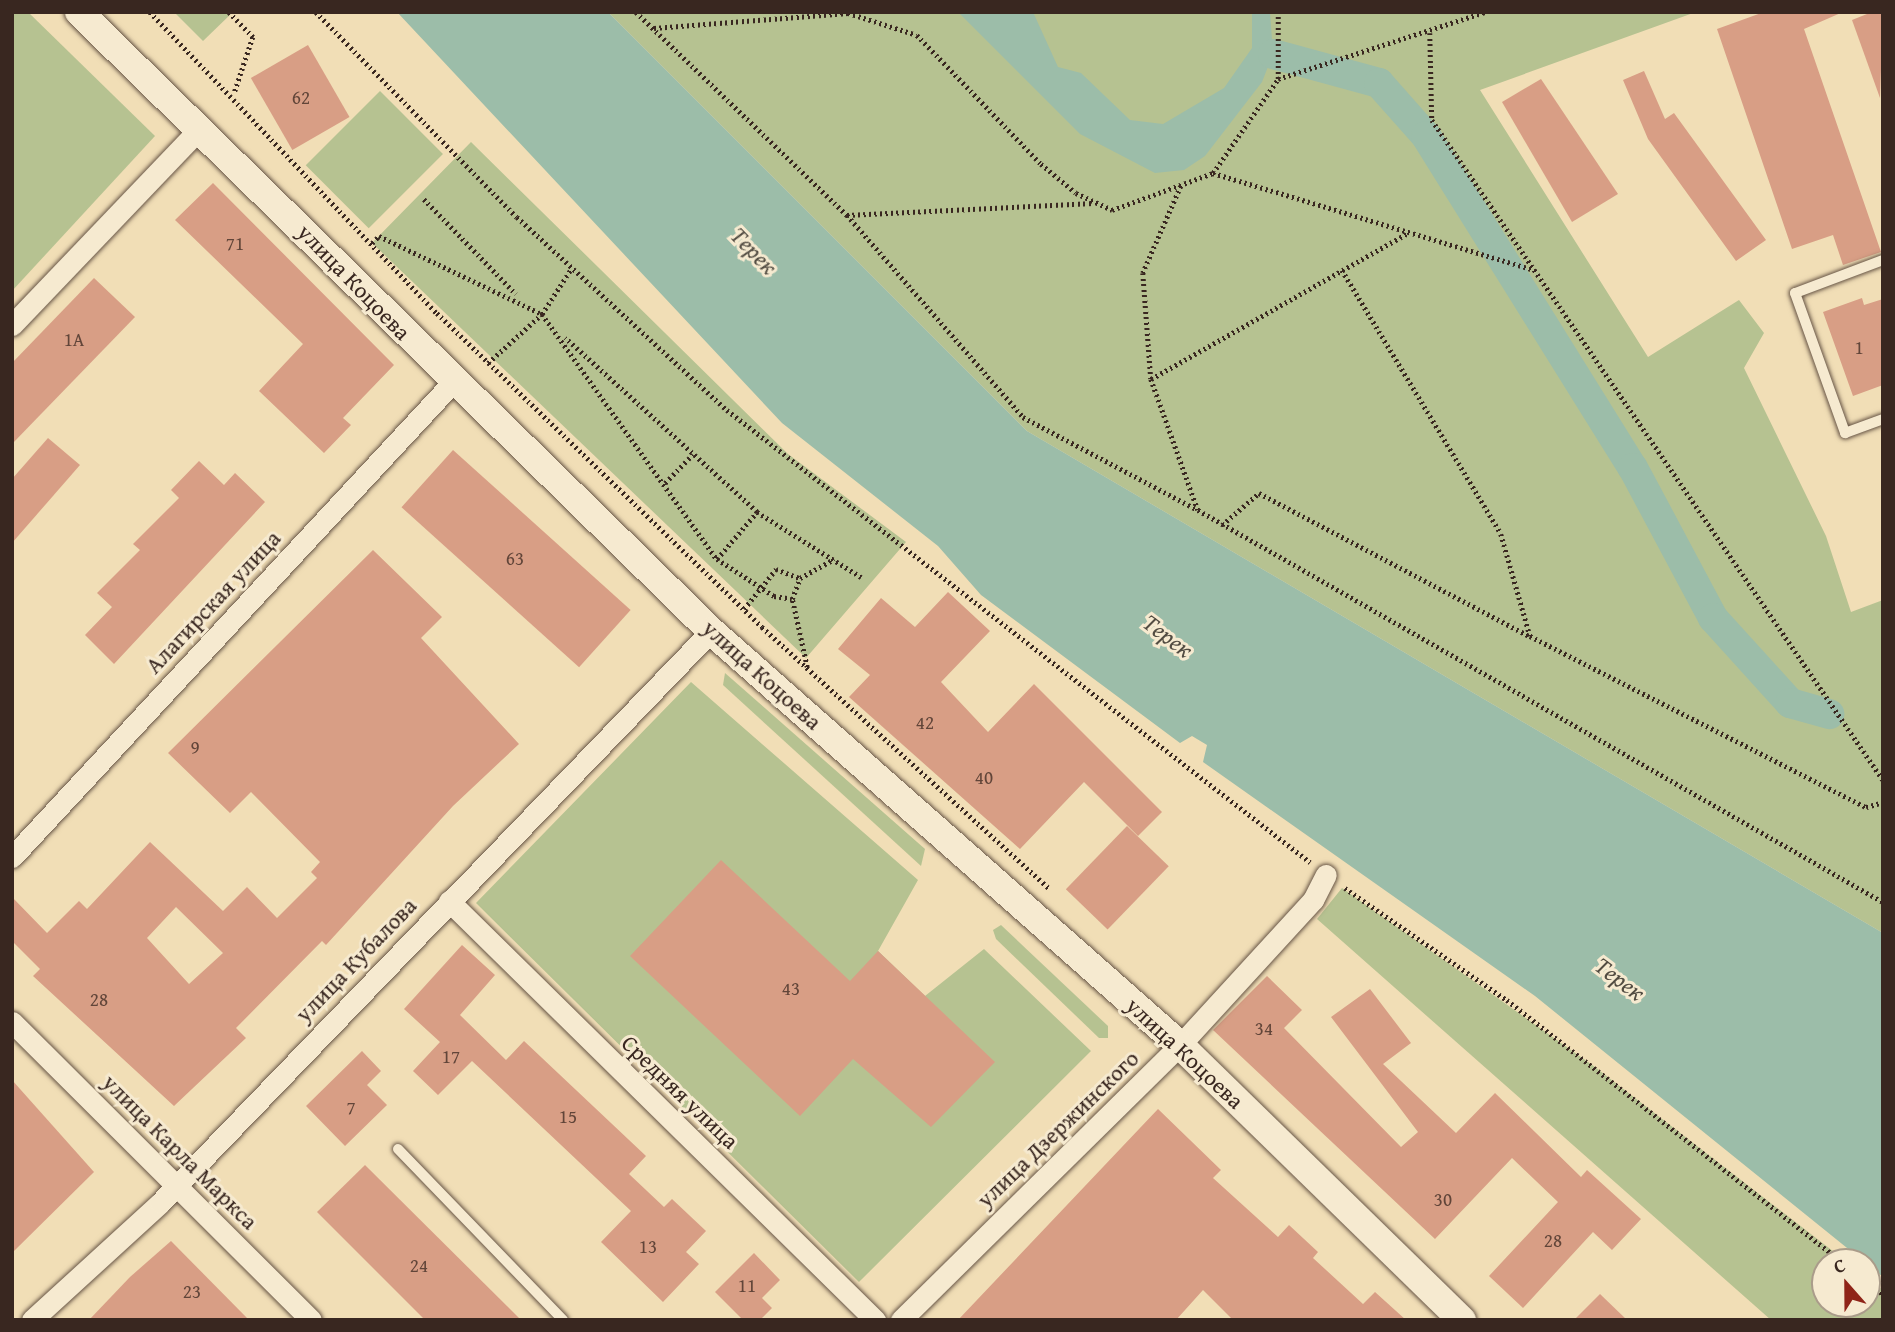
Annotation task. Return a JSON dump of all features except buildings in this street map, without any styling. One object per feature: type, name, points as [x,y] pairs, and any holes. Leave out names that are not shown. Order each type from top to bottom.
[{"type":"street","name":"улица Коцоева","points":[[79,12],[201,127],[452,383],[712,631],[1180,1045],[1462,1320]]},
{"type":"street","points":[[12,325],[201,127]]},
{"type":"street","name":"Алагирская улица","points":[[12,858],[452,383]]},
{"type":"street","name":"улица Кубалова","points":[[32,1320],[176,1186],[712,631]]},
{"type":"street","name":"улица Дзержинского","points":[[901,1320],[1180,1045],[1313,900],[1326,875]]},
{"type":"street","name":"Средняя улица","points":[[449,901],[875,1320]]},
{"type":"street","name":"улица Карла Маркса","points":[[12,1022],[311,1320]]},
{"type":"lane","points":[[1883,260],[1795,293],[1845,433],[1883,419]]},
{"type":"lane","points":[[398,1149],[563,1320]]},
{"type":"path","points":[[150,12],[234,94],[488,363],[762,627],[1054,894]]},
{"type":"path","points":[[229,12],[253,37],[234,94]]},
{"type":"path","points":[[316,12],[571,269],[781,454],[1326,875],[1507,999],[1824,1248]]},
{"type":"path","points":[[636,12],[847,215],[1023,417],[1198,510],[1883,902]]},
{"type":"path","points":[[653,28],[848,13],[917,35],[1041,164],[1112,210],[1213,173],[1278,79],[1278,12]]},
{"type":"path","points":[[1278,79],[1430,33],[1485,12]]},
{"type":"path","points":[[1430,33],[1432,120],[1883,780]]},
{"type":"path","points":[[1213,173],[1535,270]]},
{"type":"path","points":[[1182,185],[1143,273],[1151,379],[1198,510]]},
{"type":"path","points":[[424,199],[519,297],[542,314],[757,512],[861,577]]},
{"type":"path","points":[[847,215],[1098,203]]},
{"type":"path","points":[[1151,379],[1408,233]]},
{"type":"path","points":[[372,243],[379,236],[519,297]]},
{"type":"path","points":[[488,363],[542,314],[571,269]]},
{"type":"path","points":[[1342,270],[1501,534],[1530,636]]},
{"type":"path","points":[[565,338],[717,559],[766,585],[774,596],[792,599]]},
{"type":"path","points":[[665,483],[693,454]]},
{"type":"path","points":[[1222,525],[1259,492],[1530,636],[1866,807],[1883,802]]},
{"type":"path","points":[[717,559],[757,512]]},
{"type":"path","points":[[807,667],[792,599],[800,578],[834,559]]},
{"type":"path","points":[[744,609],[766,585],[776,569],[800,578]]},
{"type":"path","points":[[755,636],[762,627]]},
{"type":"shaded area","points":[[12,12],[28,12],[155,136],[12,291]]},
{"type":"shaded area","points":[[174,12],[233,12],[203,41]]},
{"type":"shaded area","points":[[608,12],[1696,12],[1480,90],[1648,357],[1739,300],[1764,333],[1744,368],[1826,536],[1851,612],[1883,600],[1883,933],[1027,431]]},
{"type":"shaded area","points":[[380,91],[443,154],[369,228],[306,165]]},
{"type":"shaded area","points":[[471,142],[788,454],[906,542],[806,658],[372,243]]},
{"type":"shaded area","points":[[725,673],[925,849],[921,866],[723,685]]},
{"type":"shaded area","points":[[691,682],[918,880],[878,951],[925,996],[984,949],[1091,1051],[859,1282],[476,903]]},
{"type":"shaded area","points":[[1342,888],[1595,1067],[1829,1248],[1811,1248],[1811,1318],[1881,1318],[1881,1288],[1883,1320],[1771,1320],[1317,919]]},
{"type":"shaded area","points":[[1001,925],[1108,1026],[1108,1038],[1099,1038],[996,939],[993,930]]},
{"type":"water","name":"Терек","points":[[397,12],[608,12],[1027,431],[1883,933],[1883,1277],[1881,1248],[1847,1248],[1535,996],[1203,762],[1207,745],[1192,736],[1180,743],[981,595],[938,546],[782,423]]},
{"type":"water","points":[[958,12],[1033,12],[1058,67],[1081,73],[1130,120],[1163,124],[1224,88],[1252,48],[1252,12],[1270,12],[1273,54],[1262,82],[1205,156],[1184,170],[1155,173],[1080,134]]},
{"type":"waterway","points":[[1273,54],[1379,83],[1426,136],[1633,468],[1713,618],[1790,703],[1829,714]]}]
